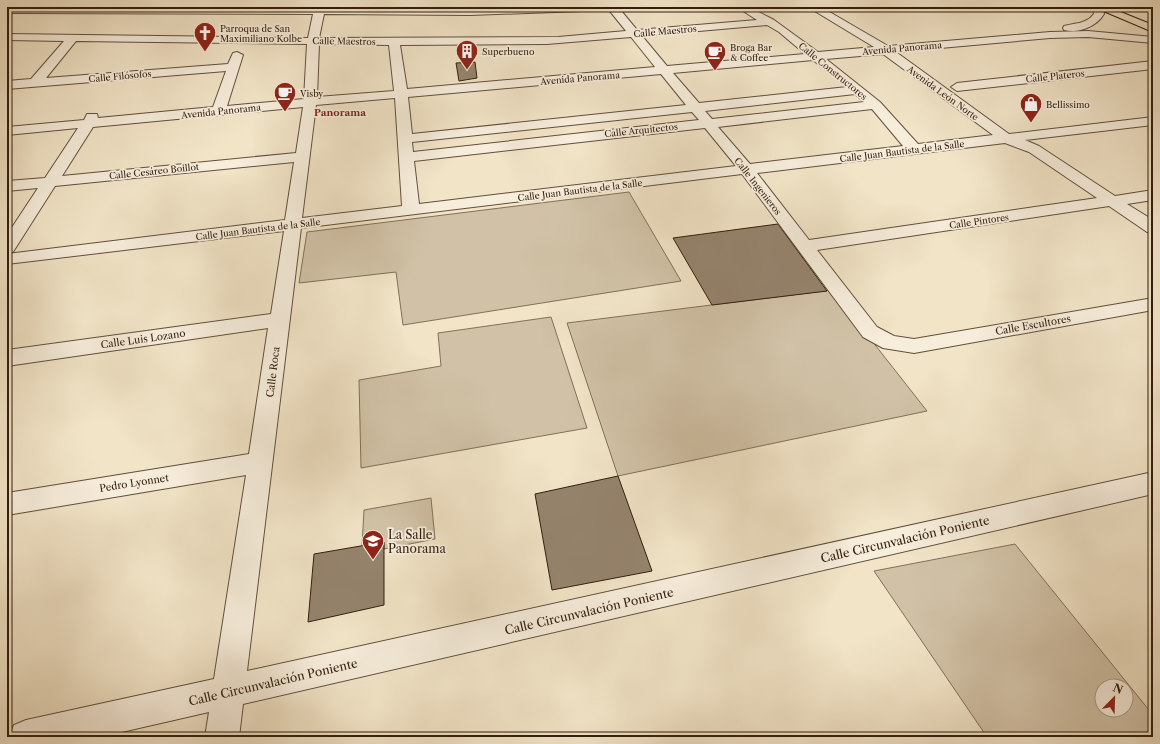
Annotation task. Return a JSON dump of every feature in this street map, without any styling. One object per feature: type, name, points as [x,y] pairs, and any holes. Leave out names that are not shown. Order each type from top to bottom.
[{"type":"main road","points":[[1098,7],[1153,29]]},
{"type":"main road","points":[[1127,7],[1153,18]]},
{"type":"street","points":[[7,10],[28,8],[470,12],[612,7]]},
{"type":"street","name":"Calle Ingenieros","points":[[612,7],[746,170],[870,332],[887,342],[914,346]]},
{"type":"street","name":"Calle Constructores","points":[[742,7],[783,30],[858,90],[875,105],[914,149]]},
{"type":"street","name":"Avenida León Norte","points":[[814,7],[889,46],[1022,142],[1153,228]]},
{"type":"street","name":"Avenida León Norte","points":[[829,7],[889,46],[957,87],[1022,142]]},
{"type":"street","name":"Avenida Panorama","points":[[7,131],[90,120],[310,98],[889,46],[1078,27],[1098,18],[1098,7]]},
{"type":"street","points":[[12,22],[28,8]]},
{"type":"street","name":"Calle Roca","points":[[222,737],[310,98],[313,41],[319,10]]},
{"type":"street","name":"Calle Maestros","points":[[7,37],[313,41],[395,48],[561,40],[770,22]]},
{"type":"street","name":"Avenida Panorama","points":[[889,46],[1068,34],[1109,35],[1153,40]]},
{"type":"street","points":[[35,83],[73,38]]},
{"type":"street","points":[[220,108],[242,39]]},
{"type":"street","points":[[395,48],[401,91],[411,210]]},
{"type":"street","name":"Calle Plateros","points":[[957,87],[1153,65]]},
{"type":"street","name":"Calle Filósofos","points":[[7,86],[233,67]]},
{"type":"street","name":"Calle Arquitectos","points":[[404,139],[858,90]]},
{"type":"street","name":"Calle Arquitectos","points":[[407,157],[875,105]]},
{"type":"street","name":"Avenida Panorama","points":[[7,124],[90,120]]},
{"type":"street","points":[[7,248],[90,120]]},
{"type":"street","name":"Calle Juan Bautista de la Salle","points":[[7,259],[914,149],[1022,142],[1153,121]]},
{"type":"street","name":"Calle Cesáreo Boillot","points":[[7,186],[301,157]]},
{"type":"street","name":"Calle Pintores","points":[[805,246],[1153,195]]},
{"type":"street","name":"Calle Escultores","points":[[914,346],[1153,304]]},
{"type":"street","name":"Calle Luis Lozano","points":[[7,358],[280,320]]},
{"type":"street","name":"Pedro Lyonnet","points":[[7,504],[261,462]]},
{"type":"street","name":"Calle Circunvalación Poniente","points":[[26,737],[1153,483]]},
{"type":"shaded area","points":[[329,7],[476,7],[328,11]]},
{"type":"shaded area","points":[[629,192],[681,281],[403,325],[396,272],[299,283],[307,232]]},
{"type":"shaded area","points":[[832,290],[927,411],[618,476],[567,323]]},
{"type":"shaded area","points":[[551,317],[587,428],[361,468],[359,380],[441,366],[438,333]]},
{"type":"shaded area","points":[[431,498],[435,539],[384,549],[384,542],[362,546],[364,510]]},
{"type":"shaded area","points":[[1015,544],[1123,678],[1094,678],[1094,718],[1134,718],[1134,691],[1153,715],[1153,737],[987,737],[874,571]]},
{"type":"building","name":"Superbueno","points":[[475,62],[477,78],[459,81],[456,63]]},
{"type":"building","points":[[778,224],[827,291],[712,305],[673,238]]},
{"type":"building","points":[[618,476],[652,571],[552,590],[535,494]]},
{"type":"building","points":[[384,542],[384,605],[308,622],[314,554]]},
{"type":"place","name":"Parroqua de San Maximiliano Kolbe","points":[[205,52]]},
{"type":"place","name":"Superbueno","points":[[467,70]]},
{"type":"place","name":"Broga Bar & Coffee","points":[[715,72]]},
{"type":"place","name":"Visby","points":[[285,112]]},
{"type":"place","name":"Bellissimo","points":[[1031,124]]},
{"type":"place","name":"La Salle Panorama","points":[[373,560]]},
{"type":"district","name":"Panorama","points":[[340,112]]}]
